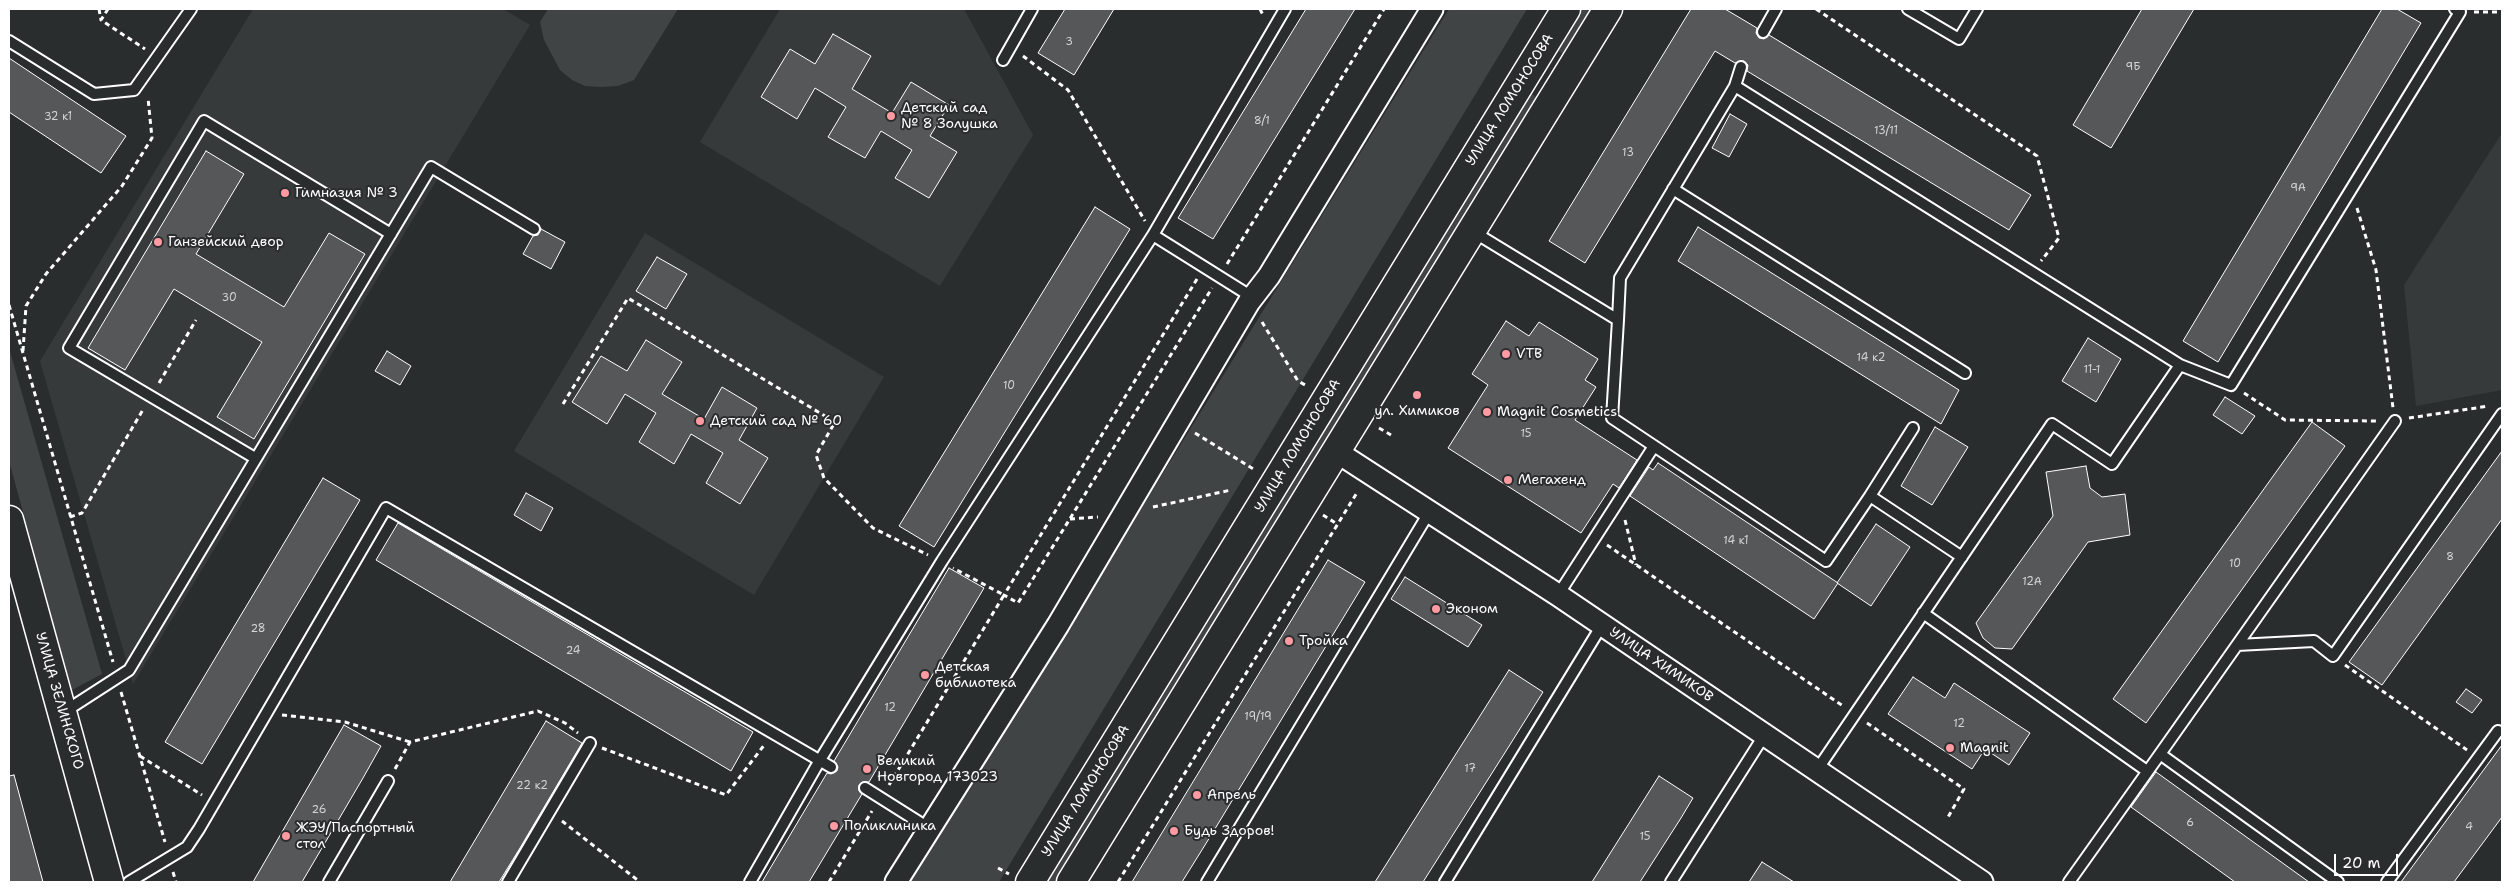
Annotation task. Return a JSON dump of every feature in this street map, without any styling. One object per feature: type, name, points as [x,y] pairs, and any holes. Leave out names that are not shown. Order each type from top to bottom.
[{"type":"main road","name":"УЛИЦА ЛОМОНОСОВА","points":[[1030,882],[1566,9]]},
{"type":"main road","points":[[1071,882],[1306,503],[1471,230],[1608,9]]},
{"type":"main road","points":[[1532,64],[1562,83]]},
{"type":"main road","name":"УЛИЦА ЗЕЛИНСКОГО","points":[[9,520],[20,573],[63,713],[109,882]]},
{"type":"street","points":[[896,882],[1058,625],[1251,299],[1269,276],[1432,9]]},
{"type":"street","name":"УЛИЦА ХИМИКОВ","points":[[1337,452],[1558,595],[1982,882]]},
{"type":"lane","points":[[9,41],[94,94],[134,90],[148,73],[191,9]]},
{"type":"lane","points":[[1003,60],[1032,9]]},
{"type":"lane","points":[[750,882],[820,760],[942,562],[1152,235],[1285,9]]},
{"type":"lane","points":[[1763,32],[1776,9]]},
{"type":"lane","points":[[1908,9],[1959,40],[1978,9]]},
{"type":"lane","points":[[1735,86],[2033,271],[2180,365],[2231,385],[2352,189],[2458,10]]},
{"type":"lane","points":[[1741,67],[1735,86],[1620,278],[1612,418],[1826,560],[1870,496],[1913,428]]},
{"type":"lane","points":[[255,458],[69,348],[204,121],[391,234]]},
{"type":"lane","points":[[63,713],[129,670],[431,167],[534,228]]},
{"type":"lane","points":[[1674,188],[1965,373]]},
{"type":"lane","points":[[1471,230],[1618,320]]},
{"type":"lane","points":[[1152,235],[1251,299]]},
{"type":"lane","points":[[1817,770],[2052,424],[2112,464],[2180,365]]},
{"type":"lane","points":[[2237,645],[2314,642],[2333,656],[2502,414]]},
{"type":"lane","points":[[2069,882],[2395,421]]},
{"type":"lane","points":[[1558,595],[1654,446]]},
{"type":"lane","points":[[1870,496],[1962,557]]},
{"type":"lane","points":[[129,882],[187,847],[215,803],[386,508],[831,767]]},
{"type":"lane","points":[[1207,882],[1430,511]]},
{"type":"lane","points":[[1923,613],[2148,771]]},
{"type":"lane","points":[[1445,882],[1602,625]]},
{"type":"lane","points":[[2387,882],[2478,758],[2501,730]]},
{"type":"lane","points":[[1671,882],[1765,734]]},
{"type":"lane","points":[[508,882],[590,743]]},
{"type":"lane","points":[[2160,754],[2338,882]]},
{"type":"lane","points":[[329,882],[388,781]]},
{"type":"lane","points":[[865,788],[930,829]]},
{"type":"path","points":[[99,9],[101,20],[158,57]]},
{"type":"path","points":[[101,20],[108,9]]},
{"type":"path","points":[[1222,273],[1384,9]]},
{"type":"path","points":[[1816,9],[2036,156],[2059,238],[2033,271]]},
{"type":"path","points":[[2458,10],[2502,12]]},
{"type":"path","points":[[1011,46],[1068,90],[1152,235]]},
{"type":"path","points":[[23,354],[26,306],[46,274],[122,186],[152,138],[148,99],[148,73]]},
{"type":"path","points":[[2352,189],[2376,270],[2395,421]]},
{"type":"path","points":[[829,882],[1204,267]]},
{"type":"path","points":[[563,404],[628,298],[835,422],[816,455],[824,478],[873,528],[942,562],[1018,603],[1216,281]]},
{"type":"path","points":[[1251,299],[1298,381],[1327,398]]},
{"type":"path","points":[[9,305],[176,882]]},
{"type":"path","points":[[70,517],[82,512],[196,320]]},
{"type":"path","points":[[2231,385],[2286,420],[2395,421],[2492,405]]},
{"type":"path","points":[[1358,416],[1391,435]]},
{"type":"path","points":[[1190,430],[1276,483]]},
{"type":"path","points":[[1118,882],[1360,487]]},
{"type":"path","points":[[1620,499],[1637,565]]},
{"type":"path","points":[[1306,503],[1337,524]]},
{"type":"path","points":[[1595,537],[1850,710]]},
{"type":"path","points":[[2333,656],[2478,758]]},
{"type":"path","points":[[267,714],[344,722],[410,742]]},
{"type":"path","points":[[1866,722],[1964,789],[1947,818]]},
{"type":"path","points":[[140,756],[215,803]]},
{"type":"path","points":[[550,811],[640,882]]},
{"type":"shaded area","name":"Гимназия № 3","points":[[253,9],[503,9],[530,25],[133,684],[40,361]]},
{"type":"shaded area","points":[[548,9],[678,9],[634,80],[618,86],[601,87],[585,86],[572,80],[560,70],[544,40],[540,22]]},
{"type":"shaded area","points":[[780,9],[964,9],[1033,135],[940,286],[700,142]]},
{"type":"shaded area","points":[[1449,9],[1527,9],[999,882],[911,882]]},
{"type":"shaded area","points":[[1580,9],[1595,9],[1566,56],[1555,49]]},
{"type":"shaded area","points":[[1529,92],[1539,99],[1058,882],[1043,882]]},
{"type":"shaded area","points":[[2502,133],[2502,390],[2416,406],[2404,285]]},
{"type":"shaded area","points":[[645,233],[884,377],[754,595],[514,451]]},
{"type":"shaded area","points":[[9,348],[102,674],[72,690],[9,461]]},
{"type":"building","points":[[1065,9],[1114,9],[1074,75],[1038,53]]},
{"type":"building","points":[[1306,9],[1355,9],[1213,239],[1178,218]]},
{"type":"building","points":[[1691,9],[1725,9],[1757,28],[1756,33],[1759,38],[1764,39],[1769,35],[2031,195],[2009,230],[1747,71],[1748,65],[1744,61],[1735,63],[1715,51],[1585,263],[1549,241]]},
{"type":"building","points":[[2142,9],[2194,9],[2111,148],[2073,125]]},
{"type":"building","points":[[2382,9],[2397,9],[2421,23],[2218,362],[2183,341]]},
{"type":"building","name":"Детский сад № 8 Золушка","points":[[833,34],[871,56],[852,89],[892,113],[911,82],[949,105],[930,136],[957,152],[929,198],[895,178],[912,150],[881,131],[865,158],[828,137],[846,107],[815,88],[797,119],[761,97],[790,49],[815,64]]},
{"type":"building","points":[[9,58],[126,136],[101,173],[9,112]]},
{"type":"building","points":[[1730,114],[1747,124],[1729,157],[1712,148]]},
{"type":"building","points":[[206,151],[244,174],[196,254],[284,307],[329,233],[365,254],[254,439],[217,417],[262,342],[174,289],[125,370],[88,348]]},
{"type":"building","points":[[1095,207],[1130,229],[934,547],[899,526]]},
{"type":"building","points":[[1698,227],[1959,390],[1941,424],[1678,261]]},
{"type":"building","points":[[541,229],[565,242],[551,269],[523,254],[533,236],[538,235]]},
{"type":"building","points":[[657,257],[687,274],[666,309],[636,291]]},
{"type":"building","points":[[1506,321],[1529,336],[1539,322],[1598,359],[1585,380],[1596,387],[1575,420],[1637,460],[1619,488],[1613,484],[1581,533],[1448,448],[1488,385],[1472,374]]},
{"type":"building","points":[[2088,338],[2121,359],[2096,402],[2062,381]]},
{"type":"building","name":"Детский сад № 60","points":[[646,340],[682,362],[662,394],[704,419],[722,387],[757,408],[739,440],[768,458],[740,504],[706,483],[723,453],[691,434],[674,464],[639,442],[656,413],[625,394],[607,424],[572,402],[601,356],[627,371]]},
{"type":"building","points":[[387,351],[411,366],[400,385],[375,371]]},
{"type":"building","points":[[2225,397],[2255,416],[2242,434],[2213,415]]},
{"type":"building","points":[[2312,422],[2345,446],[2146,723],[2113,699]]},
{"type":"building","points":[[1935,427],[1968,447],[1932,505],[1901,486]]},
{"type":"building","points":[[2502,451],[2502,519],[2382,685],[2349,662]]},
{"type":"building","points":[[1658,463],[1838,583],[1814,619],[1630,496],[1649,467],[1653,470]]},
{"type":"building","points":[[2086,466],[2090,488],[2102,497],[2125,494],[2130,535],[2088,542],[2012,649],[1995,648],[1983,638],[1976,623],[2053,516],[2046,472]]},
{"type":"building","points":[[323,478],[360,500],[202,764],[165,742]]},
{"type":"building","points":[[526,493],[553,508],[541,531],[514,515]]},
{"type":"building","points":[[398,523],[753,732],[731,771],[376,560]]},
{"type":"building","points":[[1876,524],[1910,547],[1871,606],[1837,583]]},
{"type":"building","points":[[1328,560],[1365,582],[1210,837],[1182,882],[1132,882]]},
{"type":"building","points":[[949,568],[984,588],[869,782],[862,782],[859,785],[859,791],[862,794],[809,882],[762,882],[827,773],[831,774],[837,771],[838,767],[834,761]]},
{"type":"building","name":"Эконом","points":[[1405,577],[1482,625],[1468,647],[1391,599]]},
{"type":"building","points":[[1509,670],[1543,692],[1506,751],[1423,882],[1375,882]]},
{"type":"building","points":[[1913,677],[1945,698],[1954,683],[2030,733],[2009,765],[1985,749],[1972,769],[1888,714]]},
{"type":"building","points":[[2466,689],[2482,700],[2472,713],[2456,702]]},
{"type":"building","points":[[546,721],[582,743],[520,848],[499,882],[450,882]]},
{"type":"building","points":[[344,725],[381,746],[363,778],[302,882],[253,882]]},
{"type":"building","points":[[2502,745],[2502,817],[2454,882],[2401,882]]},
{"type":"building","points":[[2156,772],[2309,882],[2235,882],[2131,807]]},
{"type":"building","points":[[14,775],[43,882],[9,882],[9,776]]},
{"type":"building","points":[[1659,776],[1693,798],[1681,818],[1640,882],[1592,882]]},
{"type":"building","points":[[1762,862],[1794,882],[1749,882]]},
{"type":"place","name":"Детский сад № 8 Золушка","points":[[891,116]]},
{"type":"place","name":"Гимназия № 3","points":[[285,193]]},
{"type":"place","name":"Ганзейский двор","points":[[158,242]]},
{"type":"place","name":"VTB","points":[[1506,354]]},
{"type":"place","name":"ул. Химиков","points":[[1417,395]]},
{"type":"place","name":"Magnit Cosmetics","points":[[1487,412]]},
{"type":"place","name":"Детский сад № 60","points":[[700,421]]},
{"type":"place","name":"Мегахенд","points":[[1508,480]]},
{"type":"place","name":"Эконом","points":[[1436,609]]},
{"type":"place","name":"Тройка","points":[[1289,641]]},
{"type":"place","name":"Детская библиотека","points":[[925,675]]},
{"type":"place","name":"Magnit","points":[[1950,748]]},
{"type":"place","name":"Великий Новгород 173023","points":[[867,769]]},
{"type":"place","name":"Апрель","points":[[1197,795]]},
{"type":"place","name":"Поликлиника","points":[[834,826]]},
{"type":"place","name":"Будь Здоров!","points":[[1174,831]]},
{"type":"place","name":"ЖЭУ/Паспортный стол","points":[[286,836]]}]
